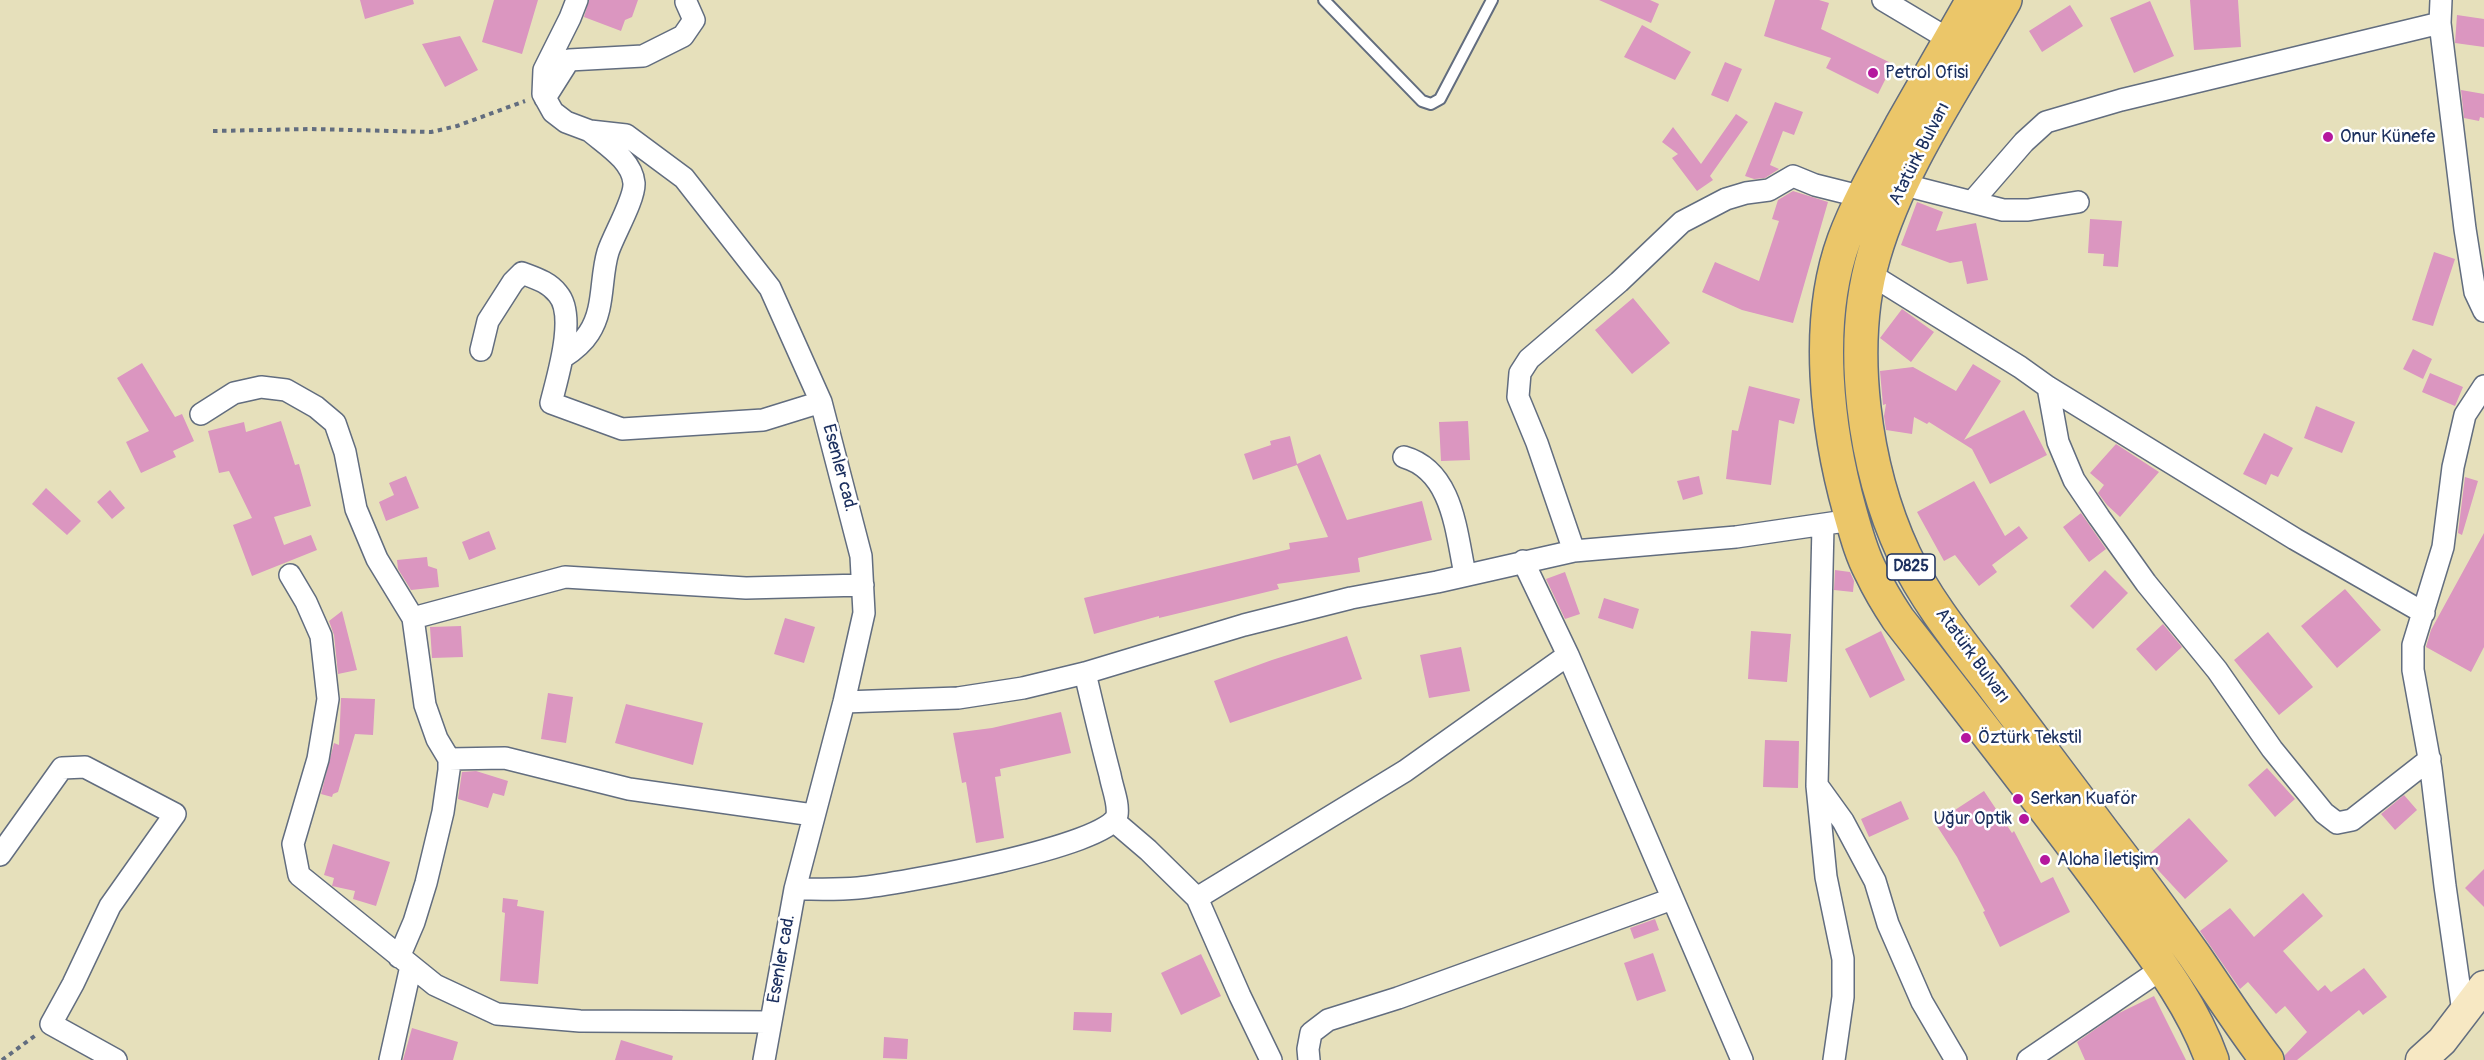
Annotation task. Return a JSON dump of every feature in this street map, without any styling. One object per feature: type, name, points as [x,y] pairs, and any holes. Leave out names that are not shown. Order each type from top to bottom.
[{"type":"highway","name":"Atatürk Bulvarı","points":[[1973,0],[1901,184],[1874,256],[1870,274],[1863,325],[1862,365],[1864,409],[1876,474],[1904,554],[1918,580],[1963,646],[2135,874],[2267,1060]]},
{"type":"highway","name":"Atatürk Bulvarı","points":[[2005,0],[1951,57],[1863,197],[1843,241],[1826,357],[1838,523],[1898,619],[2049,812],[2163,968],[2196,1023],[2212,1060]]},
{"type":"main road","points":[[2433,1054],[2484,986]]},
{"type":"street","points":[[544,96],[544,70],[577,0]]},
{"type":"street","points":[[1884,0],[1951,57]]},
{"type":"street","points":[[2440,0],[2440,23],[2474,225],[2475,292],[2484,311]]},
{"type":"street","points":[[544,96],[569,60],[643,56],[683,36],[694,20],[686,2]]},
{"type":"street","points":[[1972,202],[2024,142],[2046,122],[2121,100],[2440,23]]},
{"type":"street","name":"Esenler cad.","points":[[544,96],[553,112],[566,122],[590,131],[626,135],[684,178],[770,288],[820,402],[861,556],[864,613],[844,702],[795,889],[764,1060]]},
{"type":"street","points":[[562,358],[577,347],[591,331],[603,292],[608,252],[621,224],[634,183],[625,161],[590,131]]},
{"type":"street","points":[[1574,551],[1538,443],[1518,397],[1520,373],[1529,359],[1619,282],[1682,222],[1726,199],[1769,190],[1793,176],[1815,185],[1863,197]]},
{"type":"street","points":[[1901,184],[2003,210],[2028,210],[2078,202]]},
{"type":"street","points":[[481,350],[488,321],[513,282],[522,273],[541,280],[560,295],[566,343],[550,403],[621,429],[763,420],[820,402]]},
{"type":"street","points":[[1870,274],[2295,539],[2424,613]]},
{"type":"street","points":[[2463,1012],[2430,759],[2413,670],[2413,645],[2443,547],[2453,467],[2465,415],[2484,386]]},
{"type":"street","points":[[201,414],[234,393],[261,387],[286,390],[316,407],[335,423],[345,452],[356,509],[377,559],[412,618],[424,705],[437,739],[449,759],[443,812],[405,962],[390,1060]]},
{"type":"street","points":[[2048,387],[2058,442],[2074,480],[2146,583],[2217,670],[2272,749],[2324,813],[2337,823],[2352,820],[2430,759]]},
{"type":"street","points":[[1404,457],[1417,460],[1431,472],[1446,494],[1465,574]]},
{"type":"street","points":[[844,702],[958,698],[1023,688],[1085,673],[1244,625],[1351,598],[1574,551],[1736,537],[1838,523],[1817,785],[1826,877],[1842,959],[1843,996],[1833,1060]]},
{"type":"street","points":[[1523,561],[1568,655],[1742,1060]]},
{"type":"street","points":[[290,575],[306,602],[321,636],[328,699],[318,759],[293,844],[299,875],[435,985],[497,1014],[580,1021],[770,1022]]},
{"type":"street","points":[[412,618],[565,577],[746,588],[863,585]]},
{"type":"street","points":[[1197,898],[1405,771],[1568,655]]},
{"type":"street","points":[[795,889],[860,888],[1001,862],[1081,840],[1114,821],[1117,815],[1114,793],[1085,673]]},
{"type":"street","points":[[449,759],[504,758],[629,789],[813,815]]},
{"type":"street","points":[[0,855],[62,768],[85,767],[175,814],[110,906],[51,1024],[116,1060]]},
{"type":"street","points":[[1817,785],[1843,821],[1875,881],[1888,924],[1922,1002],[1956,1060]]},
{"type":"street","points":[[1114,821],[1149,850],[1197,898],[1271,1060]]},
{"type":"street","points":[[1309,1060],[1311,1032],[1328,1020],[1398,998],[1672,899]]},
{"type":"street","points":[[2028,1060],[2163,968]]},
{"type":"lane","points":[[1324,0],[1422,101],[1431,104],[1440,99],[1492,0]]},
{"type":"path","points":[[213,131],[310,129],[430,132],[500,112],[544,96]]},
{"type":"path","points":[[2,1060],[51,1024]]},
{"type":"building","points":[[360,0],[413,0],[414,4],[365,19]]},
{"type":"building","points":[[494,0],[538,0],[522,54],[482,42]]},
{"type":"building","points":[[589,0],[638,0],[632,17],[625,20],[621,31],[584,17]]},
{"type":"building","points":[[1599,0],[1650,0],[1659,4],[1651,23]]},
{"type":"building","points":[[1775,0],[1819,0],[1829,3],[1821,29],[1893,64],[1878,94],[1826,68],[1831,58],[1764,36]]},
{"type":"building","points":[[2190,0],[2238,0],[2241,47],[2194,50]]},
{"type":"building","points":[[2150,1],[2174,56],[2134,73],[2110,18]]},
{"type":"building","points":[[2070,5],[2083,26],[2042,52],[2029,31]]},
{"type":"building","points":[[2457,15],[2484,19],[2484,47],[2455,43]]},
{"type":"building","points":[[1642,25],[1691,52],[1675,80],[1624,57]]},
{"type":"building","points":[[460,36],[478,70],[445,87],[422,44]]},
{"type":"building","points":[[1725,62],[1742,69],[1728,102],[1711,95]]},
{"type":"building","points":[[2461,90],[2484,94],[2484,118],[2480,117],[2479,121],[2464,118]]},
{"type":"building","points":[[1775,102],[1803,112],[1794,135],[1783,131],[1770,165],[1779,169],[1765,178],[1754,179],[1745,176]]},
{"type":"building","points":[[1736,114],[1748,122],[1710,176],[1713,180],[1697,191],[1672,158],[1678,154],[1662,142],[1673,127],[1701,164]]},
{"type":"building","points":[[1793,191],[1828,202],[1793,323],[1742,310],[1702,292],[1715,262],[1759,281],[1779,221],[1772,219],[1778,200]]},
{"type":"building","points":[[1917,202],[1943,212],[1936,231],[1976,223],[1988,280],[1967,284],[1962,261],[1950,263],[1901,245]]},
{"type":"building","points":[[2090,219],[2122,221],[2118,267],[2103,266],[2104,254],[2088,253]]},
{"type":"building","points":[[2434,252],[2455,259],[2433,326],[2412,320]]},
{"type":"building","points":[[1633,298],[1670,343],[1632,374],[1595,330]]},
{"type":"building","points":[[1902,309],[1934,332],[1911,362],[1880,338]]},
{"type":"building","points":[[2413,349],[2432,359],[2423,379],[2403,369]]},
{"type":"building","points":[[142,363],[175,417],[182,414],[194,441],[173,451],[176,457],[141,473],[126,442],[149,431],[117,378]]},
{"type":"building","points":[[1973,364],[2001,381],[1964,440],[2024,410],[2047,455],[1990,484],[1972,449],[1929,422],[1927,424],[1914,417],[1912,434],[1886,430],[1884,416],[1886,404],[1883,405],[1880,371],[1913,367],[1956,391]]},
{"type":"building","points":[[2430,373],[2463,387],[2455,406],[2422,392]]},
{"type":"building","points":[[1749,386],[1800,399],[1794,424],[1779,420],[1771,485],[1726,479],[1732,430],[1738,431]]},
{"type":"building","points":[[2316,406],[2355,422],[2342,453],[2304,438]]},
{"type":"building","points":[[281,421],[295,465],[299,464],[311,506],[274,517],[284,545],[311,535],[317,550],[252,576],[233,525],[252,518],[229,471],[219,473],[208,431],[244,422],[246,432]]},
{"type":"building","points":[[1468,421],[1470,460],[1441,461],[1439,422]]},
{"type":"building","points":[[2264,433],[2293,448],[2278,477],[2271,474],[2266,485],[2243,474]]},
{"type":"building","points":[[1290,436],[1297,464],[1320,454],[1347,520],[1422,501],[1432,540],[1358,558],[1360,572],[1277,584],[1279,589],[1159,618],[1159,616],[1094,634],[1084,598],[1290,549],[1289,543],[1328,537],[1297,465],[1253,480],[1244,454],[1271,445],[1270,441]]},
{"type":"building","points":[[2116,444],[2159,472],[2120,517],[2098,493],[2104,485],[2090,473]]},
{"type":"building","points":[[406,476],[419,508],[386,521],[379,502],[394,495],[389,483]]},
{"type":"building","points":[[1699,476],[1703,494],[1683,500],[1677,481]]},
{"type":"building","points":[[2465,477],[2478,481],[2462,535],[2458,533]]},
{"type":"building","points":[[1974,481],[2005,536],[2019,526],[2028,538],[1992,565],[1997,572],[1979,586],[1955,555],[1944,561],[1917,512]]},
{"type":"building","points":[[46,488],[81,521],[67,535],[32,504]]},
{"type":"building","points":[[110,490],[125,508],[112,519],[97,502]]},
{"type":"building","points":[[2081,513],[2106,549],[2089,562],[2063,527]]},
{"type":"building","points":[[489,531],[496,549],[469,560],[462,542]]},
{"type":"building","points":[[2484,533],[2484,647],[2471,672],[2426,647],[2431,630]]},
{"type":"building","points":[[427,557],[428,566],[437,569],[439,587],[411,590],[398,569],[397,560]]},
{"type":"building","points":[[1835,570],[1850,572],[1854,581],[1853,592],[1834,590]]},
{"type":"building","points":[[2105,570],[2128,593],[2093,629],[2070,606]]},
{"type":"building","points":[[1565,572],[1580,614],[1565,619],[1546,579]]},
{"type":"building","points":[[2345,589],[2381,630],[2337,668],[2301,626]]},
{"type":"building","points":[[1604,598],[1639,609],[1633,629],[1598,618]]},
{"type":"building","points":[[342,611],[357,670],[338,674],[334,635],[329,621]]},
{"type":"building","points":[[785,618],[815,627],[804,663],[774,654]]},
{"type":"building","points":[[2163,624],[2182,647],[2156,671],[2136,649]]},
{"type":"building","points":[[461,626],[463,657],[432,658],[430,627]]},
{"type":"building","points":[[1751,631],[1791,634],[1787,682],[1748,679]]},
{"type":"building","points":[[1881,631],[1905,680],[1870,698],[1845,649]]},
{"type":"building","points":[[2268,632],[2313,687],[2279,715],[2234,660]]},
{"type":"building","points":[[1347,636],[1362,679],[1230,723],[1214,681]]},
{"type":"building","points":[[1461,647],[1470,691],[1429,698],[1420,655]]},
{"type":"building","points":[[548,693],[573,697],[566,743],[541,739]]},
{"type":"building","points":[[341,698],[375,699],[373,735],[355,734],[338,792],[332,797],[321,794],[334,743],[339,745]]},
{"type":"building","points":[[626,704],[703,723],[693,765],[615,743]]},
{"type":"building","points":[[1061,712],[1071,753],[1000,769],[1001,776],[995,777],[1004,838],[976,843],[966,782],[962,783],[953,733],[992,728]]},
{"type":"building","points":[[1765,740],[1799,741],[1798,788],[1763,787]]},
{"type":"building","points":[[2267,768],[2295,799],[2275,817],[2248,785]]},
{"type":"building","points":[[476,771],[508,781],[504,796],[493,793],[488,808],[458,799],[462,772]]},
{"type":"building","points":[[1984,791],[2012,833],[2014,831],[2041,883],[2053,877],[2070,912],[2000,947],[1983,912],[1985,911],[1957,857],[1935,823]]},
{"type":"building","points":[[2404,795],[2417,810],[2395,830],[2381,814]]},
{"type":"building","points":[[1901,801],[1909,819],[1869,837],[1861,819]]},
{"type":"building","points":[[2189,818],[2228,861],[2185,899],[2146,857]]},
{"type":"building","points":[[333,844],[390,862],[376,906],[353,899],[355,891],[332,886],[334,878],[324,875]]},
{"type":"building","points":[[2484,869],[2484,907],[2465,888]]},
{"type":"building","points":[[2303,893],[2323,916],[2283,951],[2318,991],[2325,985],[2331,992],[2364,968],[2387,997],[2363,1015],[2359,1010],[2297,1060],[2285,1060],[2285,1055],[2307,1032],[2285,1006],[2276,1014],[2248,982],[2240,989],[2200,931],[2230,908],[2254,937]]},
{"type":"building","points":[[503,898],[518,900],[517,906],[544,911],[538,984],[500,981],[505,913],[502,912]]},
{"type":"building","points":[[1655,919],[1659,930],[1634,939],[1630,928]]},
{"type":"building","points":[[1653,953],[1666,991],[1637,1001],[1624,963]]},
{"type":"building","points":[[1201,954],[1221,996],[1181,1015],[1161,973]]},
{"type":"building","points":[[2154,996],[2186,1060],[2085,1060],[2077,1042],[2117,1014]]},
{"type":"building","points":[[1074,1012],[1112,1013],[1111,1032],[1073,1030]]},
{"type":"building","points":[[412,1028],[458,1042],[453,1060],[403,1060]]},
{"type":"building","points":[[884,1037],[908,1039],[907,1059],[883,1058]]},
{"type":"building","points":[[621,1040],[673,1056],[672,1060],[615,1060]]},
{"type":"place","name":"Petrol Ofisi","points":[[1873,73]]},
{"type":"place","name":"Onur Künefe","points":[[2328,137]]},
{"type":"place","name":"Öztürk Tekstil","points":[[1966,738]]},
{"type":"place","name":"Serkan Kuaför","points":[[2018,799]]},
{"type":"place","name":"Uğur Optik","points":[[2024,819]]},
{"type":"place","name":"Aloha İletişim","points":[[2045,860]]}]
